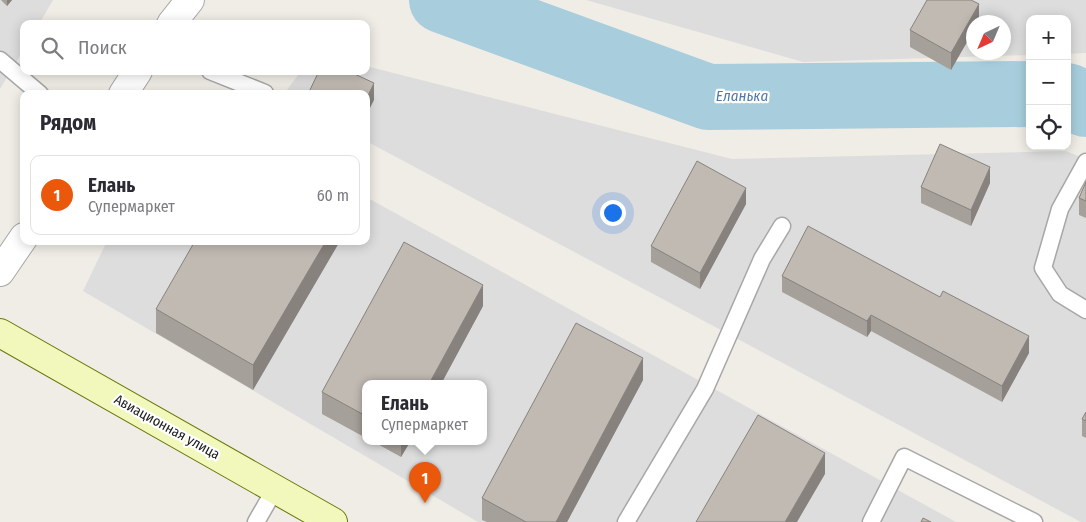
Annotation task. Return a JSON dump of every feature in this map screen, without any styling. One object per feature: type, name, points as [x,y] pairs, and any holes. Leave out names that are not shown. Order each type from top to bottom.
[{"type":"street","points":[[126,90],[135,75]]},
{"type":"street","points":[[0,272],[20,243]]},
{"type":"street","name":"Авиационная улица","points":[[0,333],[333,522]]},
{"type":"lane","points":[[0,60],[35,90]]},
{"type":"lane","points":[[220,75],[258,90]]},
{"type":"lane","points":[[1086,162],[1060,209],[1043,268],[1060,294],[1086,310]]},
{"type":"lane","points":[[626,522],[705,389],[762,259],[782,226]]},
{"type":"lane","points":[[871,522],[904,457],[1034,522]]},
{"type":"lane","points":[[256,522],[276,489]]},
{"type":"shaded area","points":[[0,0],[53,0],[41,20],[20,20],[20,56],[0,89]]},
{"type":"shaded area","points":[[586,0],[1086,0],[1086,53],[1071,54],[1071,15],[1026,15],[1026,55],[1011,56],[1011,15],[966,15],[966,57],[803,62]]},
{"type":"shaded area","points":[[370,67],[732,159],[1066,151],[1086,159],[1086,522],[1081,522],[370,143],[370,90],[287,90],[298,75],[370,75]]},
{"type":"shaded area","points":[[370,199],[956,522],[478,522],[83,291],[105,245],[370,245]]},
{"type":"building","points":[[927,0],[971,0],[979,4],[973,15],[966,15],[966,27],[951,53],[910,30]]},
{"type":"building","points":[[317,75],[357,75],[374,83],[370,92],[310,90]]},
{"type":"building","points":[[940,144],[990,167],[971,210],[921,187]]},
{"type":"building","points":[[697,161],[746,188],[700,273],[651,246]]},
{"type":"building","points":[[1086,182],[1086,201],[1079,198]]},
{"type":"building","points":[[808,226],[940,297],[943,291],[1029,336],[1002,386],[871,315],[867,321],[782,276]]},
{"type":"building","points":[[404,242],[483,285],[431,380],[362,380],[362,414],[322,392]]},
{"type":"building","points":[[193,245],[324,245],[253,365],[156,309]]},
{"type":"building","points":[[576,323],[643,358],[556,522],[526,522],[482,498]]},
{"type":"building","points":[[1086,412],[1086,421],[1082,419]]},
{"type":"building","points":[[758,415],[825,453],[785,522],[696,522]]},
{"type":"building","points":[[923,518],[931,522],[921,522]]},
{"type":"waterway","name":"Еланька","points":[[442,0],[708,97],[1026,94]]},
{"type":"waterway","name":"Еланька","points":[[1071,98],[1086,104]]},
{"type":"place","name":"Елань","points":[[425,503]]}]
